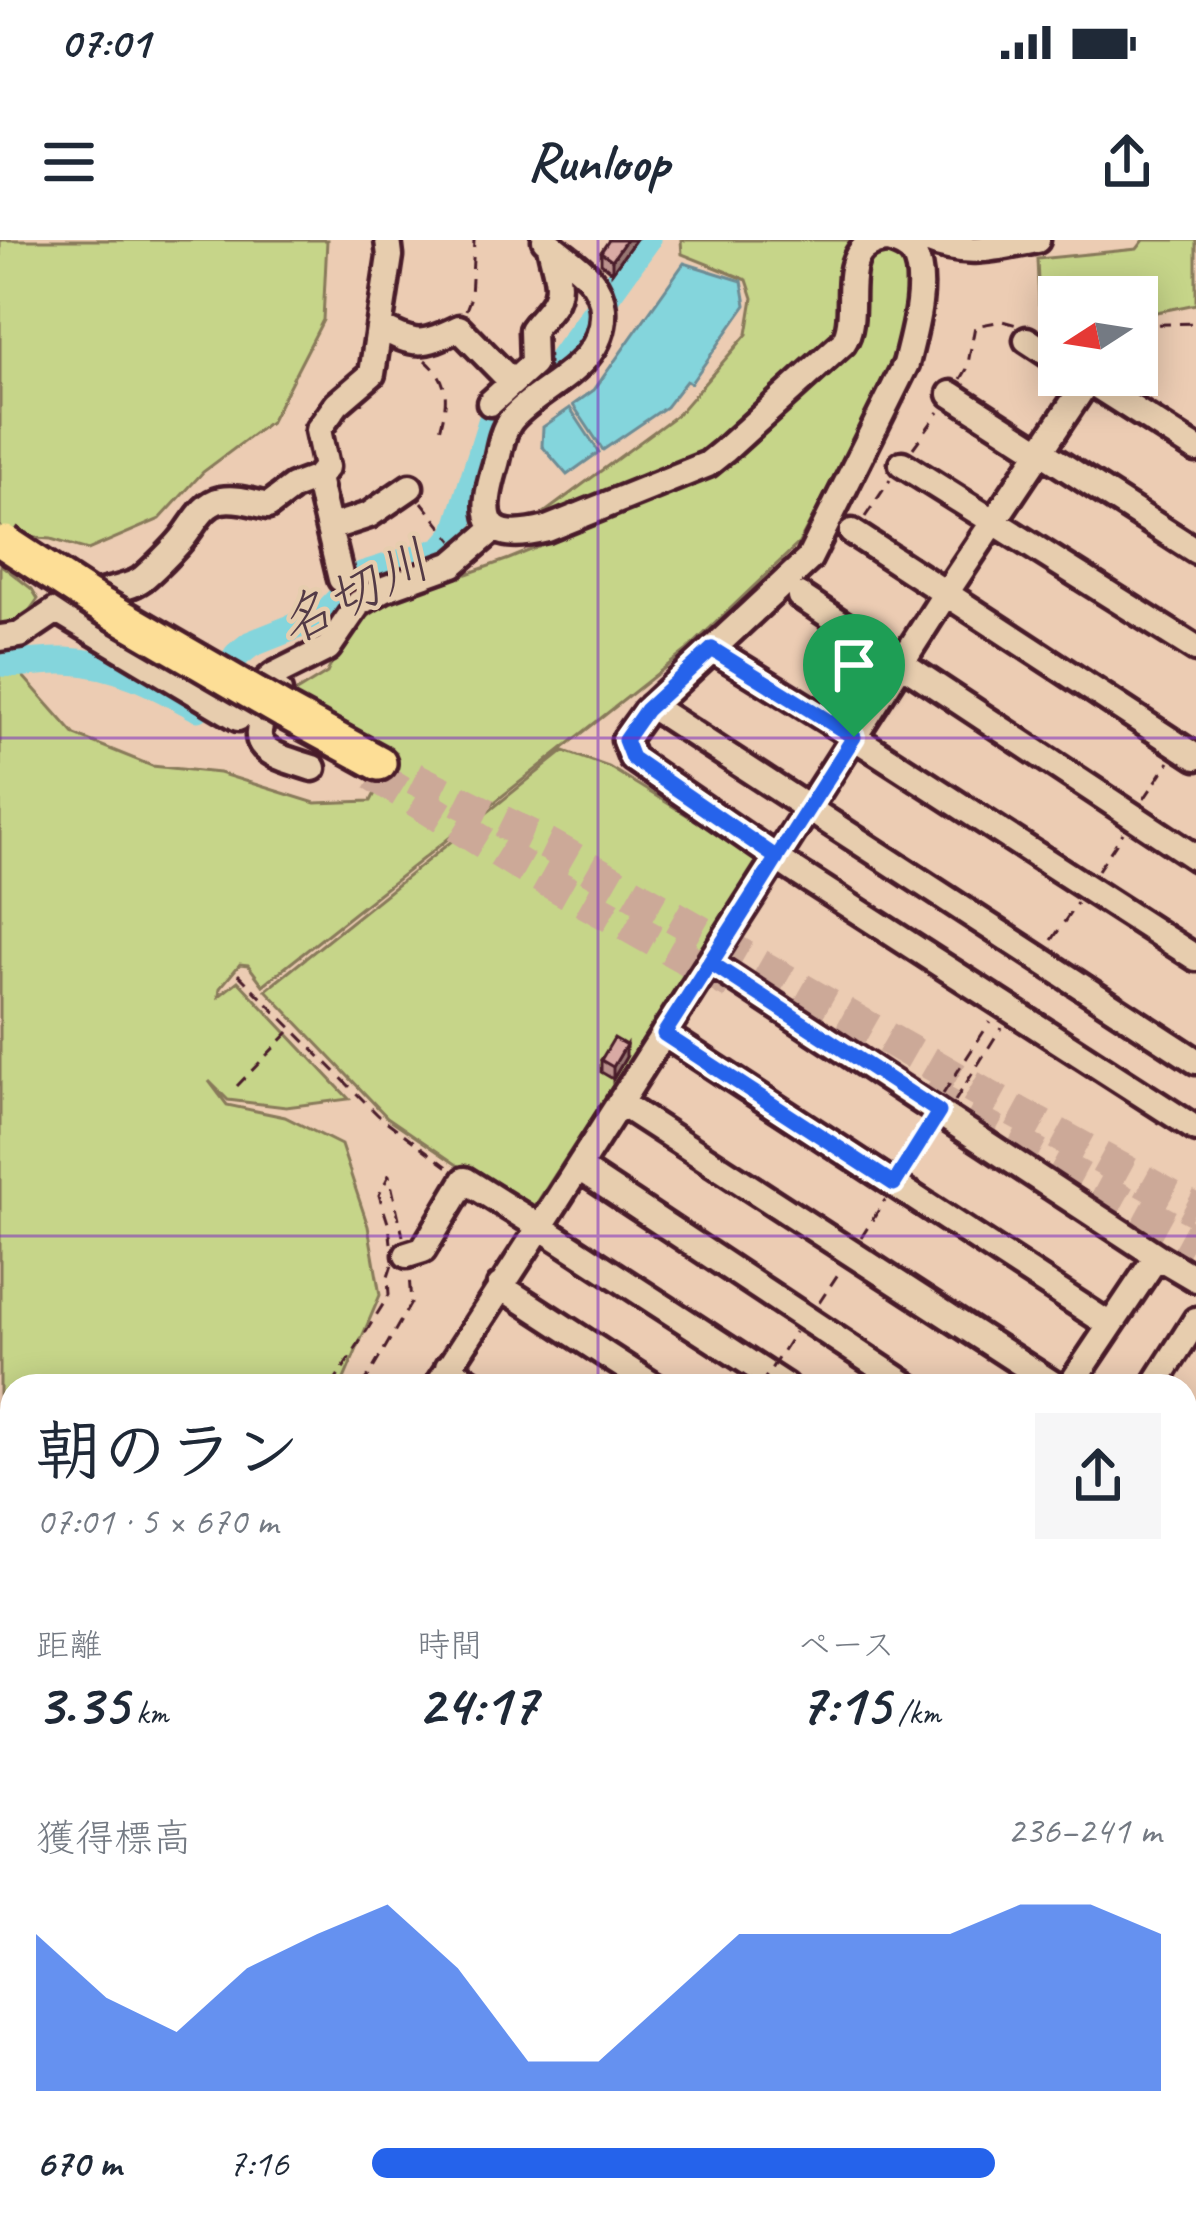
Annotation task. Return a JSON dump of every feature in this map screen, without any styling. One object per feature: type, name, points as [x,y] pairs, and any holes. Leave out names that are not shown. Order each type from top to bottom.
[{"type":"highway","points":[[3,549],[376,768]]},
{"type":"street","points":[[0,638],[20,635],[57,610],[97,592],[141,580],[217,500],[268,506],[292,488],[317,478],[326,466],[318,430],[337,404],[372,374],[390,256],[388,240]]},
{"type":"street","points":[[547,243],[586,273],[601,303],[601,329],[582,361],[511,420],[505,431],[490,484],[488,518],[505,535],[547,529],[708,464],[844,343],[849,335],[851,278],[864,247],[875,241],[902,241],[972,252],[1037,240]]},
{"type":"street","points":[[902,241],[916,259],[920,284],[906,364],[809,559],[651,706],[625,740],[632,758],[777,858],[1196,1129]]},
{"type":"street","points":[[490,404],[534,359],[532,329],[558,291],[547,243]]},
{"type":"street","points":[[380,326],[406,342],[434,340],[459,328],[505,375]]},
{"type":"street","points":[[1027,340],[1038,347]]},
{"type":"street","points":[[951,394],[1196,551]]},
{"type":"street","points":[[444,1374],[1073,396]]},
{"type":"street","points":[[1112,396],[1196,449]]},
{"type":"street","points":[[902,464],[1196,649]]},
{"type":"street","points":[[317,478],[341,579]]},
{"type":"street","points":[[328,528],[369,515],[410,487]]},
{"type":"street","points":[[313,768],[272,755],[260,742],[258,734],[274,698],[291,680],[324,662],[359,602],[453,564],[494,528]]},
{"type":"street","points":[[852,532],[1188,752]]},
{"type":"street","points":[[800,596],[1196,857]]},
{"type":"street","points":[[57,610],[238,718],[274,675],[328,648]]},
{"type":"street","points":[[712,649],[1196,958]]},
{"type":"street","points":[[651,706],[1196,1061]]},
{"type":"street","points":[[711,963],[1196,1279]]},
{"type":"street","points":[[664,1034],[1110,1325]]},
{"type":"street","points":[[620,1103],[1038,1374]]},
{"type":"street","points":[[579,1168],[802,1326],[887,1374]]},
{"type":"street","points":[[397,1254],[423,1250],[465,1180],[767,1374]]},
{"type":"street","points":[[1078,1374],[1157,1256]]},
{"type":"street","points":[[500,1286],[636,1374]]},
{"type":"street","points":[[1162,1374],[1196,1320]]},
{"type":"path","points":[[459,328],[471,297],[475,240]]},
{"type":"path","points":[[1158,325],[1196,323]]},
{"type":"path","points":[[406,342],[442,377],[445,402],[440,430]]},
{"type":"path","points":[[410,487],[446,536]]},
{"type":"path","points":[[1040,959],[1133,817],[1188,752]]},
{"type":"path","points":[[238,974],[378,1115],[465,1180]]},
{"type":"path","points":[[768,1374],[851,1253],[989,1022],[999,1023],[1001,1029],[954,1102],[941,1109]]},
{"type":"path","points":[[237,1086],[292,1029]]},
{"type":"path","points":[[340,1374],[389,1295],[388,1276],[397,1254],[389,1175],[380,1195],[389,1226],[397,1254],[411,1303],[370,1374]]},
{"type":"green space","points":[[0,240],[327,240],[323,320],[271,421],[203,472],[160,519],[88,550],[51,539],[5,536],[0,543]]},
{"type":"green space","points":[[681,240],[854,240],[839,271],[837,331],[776,396],[705,454],[545,518],[544,513],[678,414],[747,334],[753,298],[747,280],[682,254]]},
{"type":"green space","points":[[1144,240],[1196,240],[1196,304],[1158,312],[1158,276],[1038,276],[1038,282],[1037,259],[1137,249]]},
{"type":"green space","points":[[879,252],[896,255],[905,263],[905,320],[878,395],[799,543],[686,651],[263,985],[248,965],[240,964],[220,988],[219,996],[238,981],[349,1099],[286,1107],[228,1100],[209,1081],[227,1105],[285,1117],[341,1145],[368,1226],[380,1295],[346,1374],[0,1374],[0,650],[75,735],[152,766],[219,773],[315,803],[371,801],[396,752],[288,697],[327,673],[345,634],[387,602],[509,559],[717,474],[850,349],[869,260]]},
{"type":"green space","points":[[0,564],[38,599],[22,621],[0,634]]},
{"type":"green space","points":[[564,751],[609,767],[755,857],[756,865],[536,1204],[520,1208],[387,1117],[266,990]]},
{"type":"water","points":[[684,263],[742,281],[746,305],[691,383],[686,381],[666,407],[603,450],[573,405],[594,390]]},
{"type":"water","points":[[570,408],[599,452],[567,475],[542,446],[543,427]]},
{"type":"building","points":[[609,240],[626,240],[612,260],[601,252]]},
{"type":"building","points":[[614,1038],[626,1045],[613,1067],[601,1060]]},
{"type":"waterway","name":"名切川","points":[[0,663],[66,661],[102,666],[151,683],[198,708],[215,691],[237,655],[251,644],[324,615],[362,575],[442,550],[456,534],[495,409],[558,364],[647,240]]},
{"type":"tunnel","points":[[373,774],[525,868],[732,984]]},
{"type":"tunnel","points":[[414,778],[551,846],[1196,1210]]},
{"type":"tunnel","points":[[924,1092],[1196,1241]]},
{"type":"route","points":[[854,737],[711,963],[664,1034],[894,1184],[939,1112],[711,963],[777,858],[632,758],[625,740],[646,710],[712,649],[854,737]]}]
